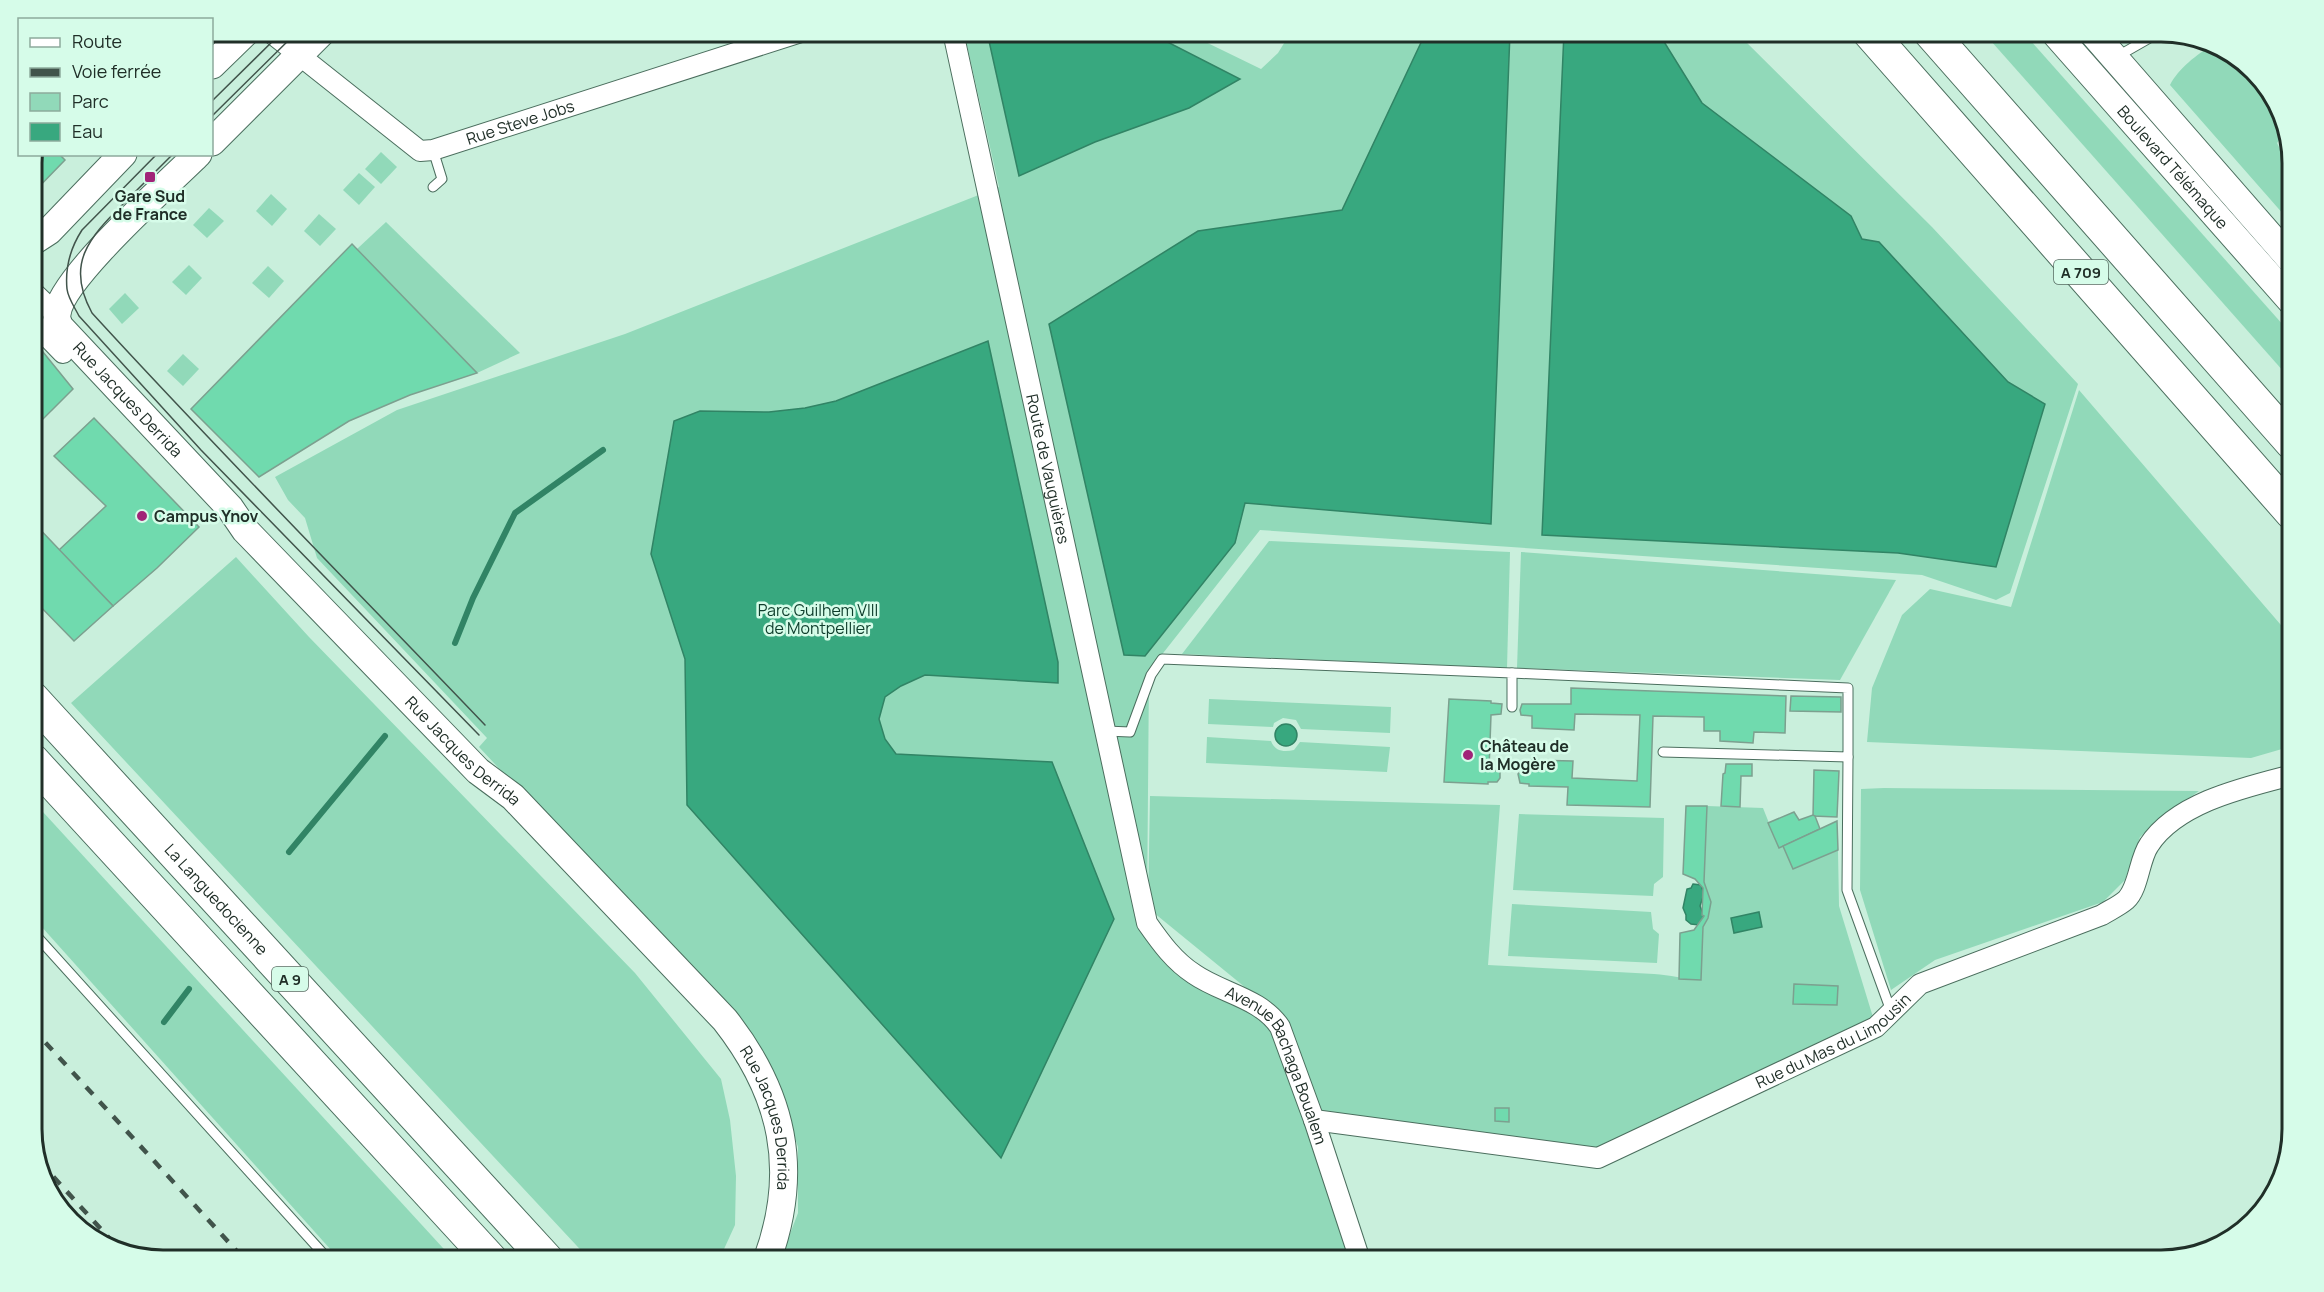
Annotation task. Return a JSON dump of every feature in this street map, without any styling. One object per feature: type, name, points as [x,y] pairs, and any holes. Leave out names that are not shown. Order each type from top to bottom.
[{"type":"highway","name":"A 709","points":[[1878,42],[2282,502]]},
{"type":"highway","name":"A 709","points":[[1939,42],[2282,432]]},
{"type":"highway","name":"La Languedocienne","points":[[42,709],[539,1250]]},
{"type":"highway","name":"A 9","points":[[42,771],[482,1250]]},
{"type":"street","points":[[213,64],[236,42]]},
{"type":"street","points":[[283,42],[412,146],[420,151],[433,150]]},
{"type":"street","points":[[213,141],[312,42]]},
{"type":"street","name":"Rue Steve Jobs","points":[[433,150],[770,42]]},
{"type":"street","name":"Route de Vauguières","points":[[955,42],[1143,907]]},
{"type":"street","name":"Boulevard Télémaque","points":[[2063,42],[2282,291]]},
{"type":"street","name":"Boulevard Télémaque","points":[[2100,42],[2282,250]]},
{"type":"street","points":[[42,236],[121,156]]},
{"type":"street","points":[[42,316],[60,304],[81,269],[196,156]]},
{"type":"street","name":"Rue Jacques Derrida","points":[[42,320],[60,327],[230,508],[245,530],[478,771],[513,797],[725,1020],[744,1045],[774,1106],[782,1146],[783,1210],[770,1250]]},
{"type":"street","points":[[42,324],[63,353]]},
{"type":"street","name":"Rue du Mas du Limousin","points":[[1314,1120],[1598,1158],[1876,1027],[1920,984],[2102,915],[2127,899],[2148,846],[2168,823],[2194,807],[2244,787],[2282,778]]},
{"type":"street","name":"Avenue Bachaga Boualem","points":[[1143,907],[1147,923],[1178,963],[1196,976],[1263,1009],[1274,1017],[1280,1027],[1314,1120],[1357,1250]]},
{"type":"lane","points":[[2114,58],[2142,42]]},
{"type":"lane","points":[[433,150],[442,179],[433,187]]},
{"type":"lane","points":[[1106,731],[1130,732],[1151,675],[1162,659],[1848,687],[1847,890],[1891,1012]]},
{"type":"lane","points":[[1512,674],[1512,706]]},
{"type":"lane","points":[[1663,752],[1848,757]]},
{"type":"lane","points":[[42,942],[320,1250]]},
{"type":"green space","name":"Parc Guilhem VIII de Montpellier","points":[[966,42],[1206,42],[1261,69],[1278,53],[1285,42],[1746,42],[1932,227],[2078,384],[2010,593],[1996,600],[1922,575],[1260,530],[1149,671],[1147,912],[1175,966],[1273,1028],[1349,1250],[784,1250],[798,1213],[798,1147],[775,1077],[733,1019],[479,747],[487,738],[317,558],[305,518],[288,500],[275,477],[397,410],[625,334],[999,187]]},
{"type":"green space","points":[[1992,42],[2032,42],[2282,324],[2282,370]]},
{"type":"green space","points":[[2207,51],[2235,67],[2252,83],[2270,109],[2280,139],[2277,143],[2282,155],[2282,213],[2170,85],[2178,73],[2201,53]]},
{"type":"green space","points":[[381,152],[397,167],[381,184],[365,169]]},
{"type":"green space","points":[[359,173],[375,187],[359,205],[343,190]]},
{"type":"green space","points":[[271,194],[287,209],[272,226],[256,211]]},
{"type":"green space","points":[[209,208],[224,221],[207,238],[193,225]]},
{"type":"green space","points":[[319,214],[336,229],[320,246],[304,231]]},
{"type":"green space","points":[[386,222],[520,353],[477,373],[357,249]]},
{"type":"green space","points":[[189,265],[202,278],[186,295],[172,282]]},
{"type":"green space","points":[[268,266],[284,281],[269,298],[252,283]]},
{"type":"green space","points":[[125,293],[139,308],[122,324],[109,309]]},
{"type":"green space","points":[[183,354],[199,369],[183,386],[167,371]]},
{"type":"green space","points":[[2079,390],[2282,626],[2282,749],[2251,758],[1867,742],[1872,688],[1902,615],[1930,589],[2011,607]]},
{"type":"green space","points":[[1269,541],[1510,552],[1507,668],[1182,654]]},
{"type":"green space","points":[[1521,552],[1896,580],[1840,680],[1517,668]]},
{"type":"green space","points":[[236,557],[309,637],[635,973],[721,1079],[730,1120],[736,1176],[735,1225],[724,1250],[581,1250],[71,703]]},
{"type":"green space","points":[[1209,699],[1391,707],[1390,733],[1301,729],[1296,720],[1283,718],[1274,723],[1273,727],[1208,724]]},
{"type":"green space","points":[[1207,737],[1271,741],[1275,747],[1284,751],[1294,750],[1300,742],[1390,747],[1387,772],[1206,763]]},
{"type":"green space","points":[[1861,789],[2199,791],[2160,819],[2140,837],[2125,880],[2103,902],[1935,960],[1891,990],[1860,890]]},
{"type":"green space","points":[[1150,796],[1500,805],[1488,965],[1654,974],[1701,980],[1703,927],[1708,918],[1711,902],[1704,882],[1707,806],[1763,808],[1779,848],[1783,846],[1793,869],[1838,850],[1839,906],[1876,1027],[1598,1158],[1317,1121],[1307,1072],[1279,1015],[1148,908]]},
{"type":"green space","points":[[42,811],[445,1250],[331,1250],[42,927]]},
{"type":"green space","points":[[1519,814],[1664,818],[1663,877],[1654,884],[1653,896],[1513,890]]},
{"type":"green space","points":[[1512,904],[1651,912],[1653,929],[1659,934],[1657,963],[1508,956]]},
{"type":"water","points":[[989,42],[1168,42],[1240,79],[1189,108],[1095,142],[1019,176]]},
{"type":"water","points":[[1421,42],[1510,42],[1491,524],[1245,503],[1235,543],[1145,656],[1124,655],[1049,324],[1198,231],[1342,210]]},
{"type":"water","points":[[1564,42],[1664,42],[1702,103],[1851,216],[1862,239],[1879,242],[2008,382],[2045,404],[1996,567],[1898,553],[1542,535]]},
{"type":"water","points":[[988,341],[1058,662],[1058,683],[925,675],[901,686],[885,697],[879,719],[885,739],[896,754],[1052,762],[1114,919],[1001,1158],[687,805],[685,659],[651,554],[674,421],[700,411],[769,412],[805,408],[836,401]]},
{"type":"water","points":[[1286,724],[1294,727],[1297,735],[1294,743],[1286,746],[1278,743],[1275,735],[1278,727]]},
{"type":"water","points":[[1693,884],[1701,885],[1704,894],[1700,906],[1704,916],[1699,925],[1691,924],[1686,920],[1683,908],[1687,889]]},
{"type":"water","points":[[1759,912],[1762,927],[1734,933],[1731,918]]},
{"type":"building","points":[[42,156],[61,156],[65,160],[42,184]]},
{"type":"building","points":[[352,244],[477,373],[410,395],[349,421],[259,477],[191,409]]},
{"type":"building","points":[[42,353],[73,389],[42,420]]},
{"type":"building","name":"Campus Ynov","points":[[94,418],[199,527],[113,606],[59,550],[106,506],[54,456]]},
{"type":"building","points":[[42,531],[113,606],[74,641],[42,608]]},
{"type":"building","points":[[1571,688],[1786,696],[1785,733],[1754,732],[1753,743],[1720,741],[1720,731],[1704,731],[1704,717],[1653,716],[1650,807],[1567,805],[1568,787],[1529,786],[1529,784],[1520,783],[1518,774],[1530,772],[1530,760],[1573,761],[1572,778],[1637,781],[1640,715],[1575,714],[1574,730],[1532,728],[1532,716],[1521,715],[1522,704],[1571,704]]},
{"type":"building","points":[[1791,696],[1841,697],[1841,712],[1790,711]]},
{"type":"building","name":"Château de la Mogère","points":[[1449,699],[1491,701],[1491,703],[1502,704],[1501,714],[1491,715],[1489,770],[1500,771],[1500,778],[1497,782],[1488,782],[1488,784],[1444,782]]},
{"type":"building","points":[[1726,764],[1752,764],[1752,776],[1741,776],[1740,807],[1721,806]]},
{"type":"building","points":[[1814,770],[1839,771],[1837,817],[1813,816]]},
{"type":"building","points":[[1686,806],[1707,806],[1704,882],[1711,902],[1708,918],[1703,927],[1701,980],[1679,979],[1680,933],[1694,930],[1704,916],[1702,915],[1703,888],[1695,879],[1683,874]]},
{"type":"building","points":[[1794,812],[1799,820],[1815,816],[1820,829],[1779,848],[1768,823]]},
{"type":"building","points":[[1837,821],[1838,850],[1793,869],[1783,846]]},
{"type":"building","points":[[1794,984],[1838,986],[1837,1005],[1793,1004]]},
{"type":"building","points":[[1495,1108],[1509,1108],[1509,1122],[1495,1121]]},
{"type":"waterway","points":[[455,643],[473,598],[515,513],[603,450]]},
{"type":"waterway","points":[[289,852],[385,736]]},
{"type":"waterway","points":[[164,1022],[189,989]]},
{"type":"tram line","points":[[213,100],[272,42]]},
{"type":"tram line","points":[[213,115],[287,42]]},
{"type":"tram line","points":[[155,156],[82,230],[75,243],[68,266],[67,289],[79,316],[201,450],[479,735]]},
{"type":"tram line","points":[[171,156],[111,216],[91,241],[81,266],[81,280],[84,296],[92,313],[238,469],[485,725]]},
{"type":"railway","points":[[42,1039],[236,1250]]},
{"type":"railway","points":[[50,1173],[108,1237]]},
{"type":"place","name":"Gare Sud de France","points":[[150,177]]},
{"type":"place","name":"Campus Ynov","points":[[142,516]]},
{"type":"place","name":"Château de la Mogère","points":[[1468,755]]}]
